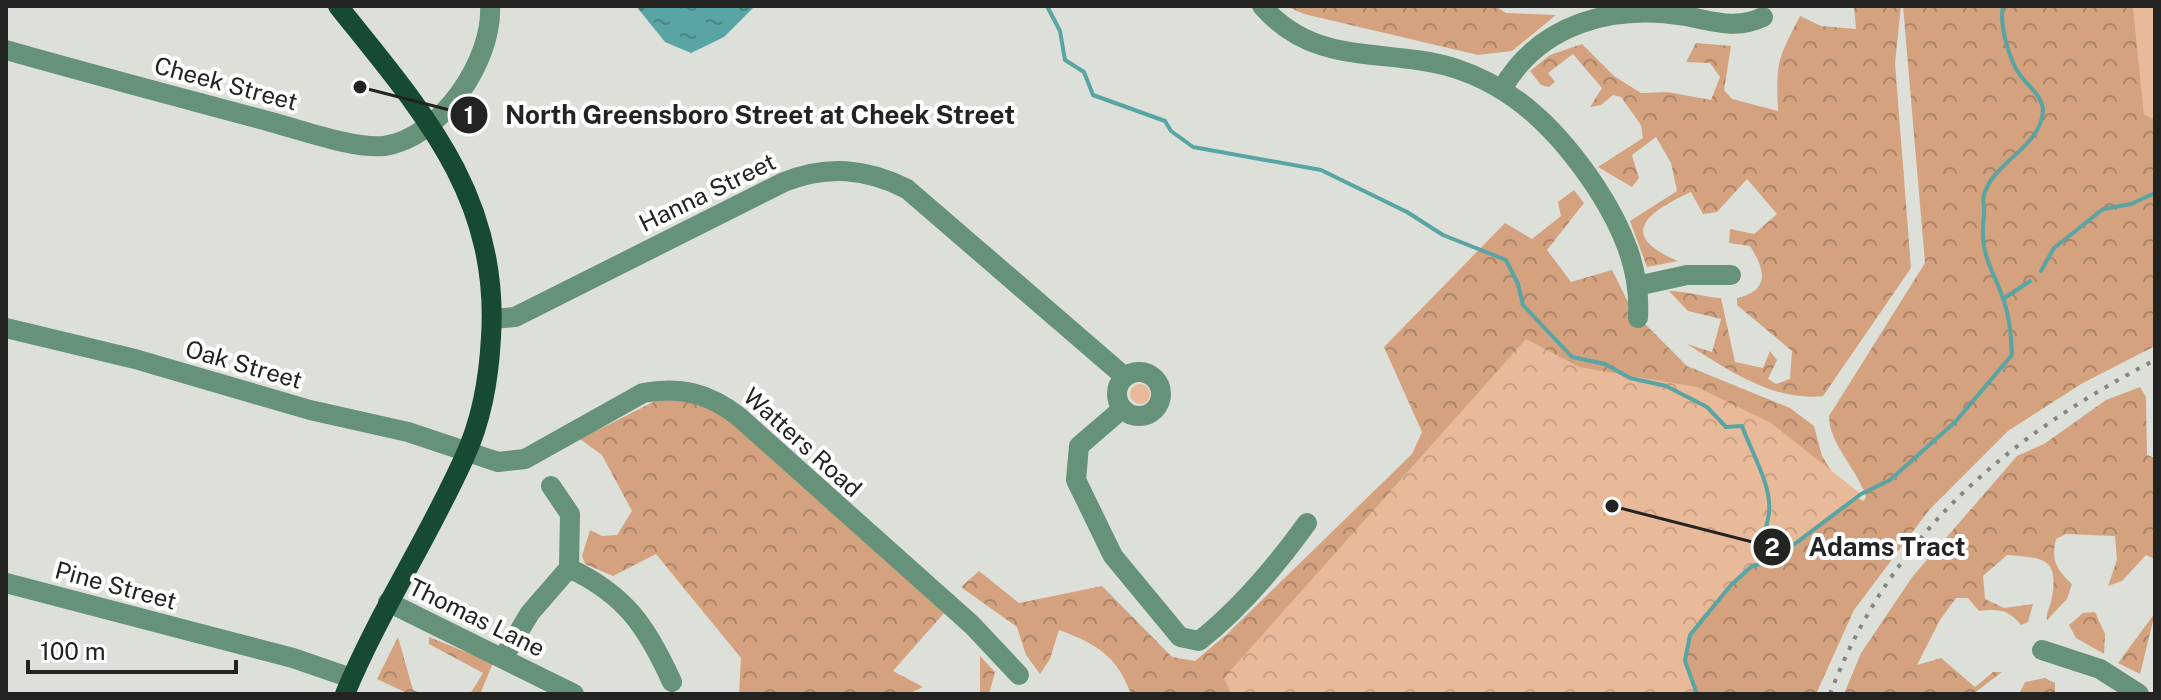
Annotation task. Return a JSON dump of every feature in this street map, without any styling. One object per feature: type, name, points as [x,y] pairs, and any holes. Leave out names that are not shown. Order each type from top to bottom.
[{"type":"main road","points":[[338,6],[429,122],[459,171],[478,218],[489,271],[492,319],[487,378],[467,453],[388,602],[348,686]]},
{"type":"street","name":"Cheek Street","points":[[6,50],[366,145],[391,144],[429,122],[464,88],[478,67],[489,38],[490,6]]},
{"type":"street","points":[[1262,6],[1284,27],[1322,48],[1452,68],[1502,89],[1553,131],[1583,168],[1621,230],[1634,265],[1638,318]]},
{"type":"street","points":[[1502,89],[1531,51],[1586,20],[1649,11],[1729,26],[1763,17]]},
{"type":"street","name":"Hanna Street","points":[[492,319],[515,317],[784,182],[828,170],[848,170],[889,180],[916,196],[1125,377]]},
{"type":"street","points":[[1637,286],[1687,275],[1731,275]]},
{"type":"street","name":"Oak Street","points":[[6,328],[135,359],[310,410],[408,432],[467,453]]},
{"type":"street","points":[[1139,372],[1153,377],[1161,398],[1147,415],[1132,415],[1122,409],[1117,390],[1125,377],[1139,372]]},
{"type":"street","name":"Watters Road","points":[[467,453],[498,462],[525,459],[643,393],[677,389],[710,398],[738,416],[961,615],[1019,675]]},
{"type":"street","points":[[1122,409],[1079,446],[1076,480],[1113,556],[1180,637],[1199,641],[1214,629],[1277,565],[1307,523]]},
{"type":"street","points":[[503,658],[530,613],[569,568],[570,514],[551,486]]},
{"type":"street","points":[[569,568],[603,584],[650,633],[672,682]]},
{"type":"street","name":"Pine Street","points":[[6,583],[293,658],[348,686]]},
{"type":"street","name":"Thomas Lane","points":[[388,602],[574,694]]},
{"type":"street","points":[[2042,650],[2100,669],[2139,694]]},
{"type":"green space","points":[[1286,6],[1495,6],[1506,13],[1556,15],[1512,51],[1478,55],[1304,14]]},
{"type":"green space","points":[[1854,6],[1901,6],[1895,63],[1911,268],[1823,396],[1805,397],[1752,382],[1687,344],[1712,352],[1721,319],[1688,311],[1669,291],[1721,298],[1735,362],[1763,368],[1770,351],[1777,360],[1768,379],[1776,384],[1790,379],[1792,351],[1737,305],[1737,298],[1756,290],[1760,284],[1759,262],[1750,246],[1729,243],[1730,229],[1754,234],[1777,214],[1747,179],[1717,212],[1703,214],[1691,192],[1651,216],[1643,233],[1659,251],[1678,261],[1647,267],[1630,221],[1677,191],[1671,163],[1656,137],[1632,155],[1639,178],[1632,187],[1598,167],[1643,138],[1641,125],[1621,97],[1613,95],[1601,105],[1590,107],[1602,88],[1573,54],[1548,73],[1555,82],[1549,87],[1541,85],[1530,71],[1550,55],[1582,44],[1614,76],[1641,93],[1667,92],[1711,100],[1720,77],[1710,63],[1686,62],[1696,43],[1731,46],[1724,90],[1732,99],[1778,111],[1780,62],[1800,16],[1821,26],[1856,29]]},
{"type":"green space","points":[[1903,6],[2133,6],[2144,114],[2155,120],[2155,346],[2081,384],[2008,431],[1929,510],[1854,610],[1816,694],[1131,694],[1119,670],[1104,653],[1059,630],[1050,659],[1040,674],[1026,655],[1017,627],[961,587],[979,571],[1019,603],[1102,586],[1172,657],[1195,661],[1227,634],[1412,454],[1422,432],[1384,347],[1505,223],[1532,239],[1561,216],[1558,202],[1574,190],[1584,203],[1547,250],[1571,282],[1612,270],[1633,312],[1687,366],[1790,408],[1814,426],[1822,456],[1844,491],[1864,501],[1866,496],[1862,486],[1833,436],[1829,416],[1925,263]]},
{"type":"green space","points":[[2133,6],[2155,6],[2155,120],[2144,114]]},
{"type":"green space","points":[[1526,339],[1579,367],[1697,387],[1771,423],[1861,494],[1772,561],[1752,566],[1700,619],[1690,635],[1685,661],[1697,694],[1231,694],[1224,678]]},
{"type":"green space","points":[[1136,384],[1144,384],[1150,394],[1144,404],[1136,404],[1130,398],[1130,390]]},
{"type":"green space","points":[[2140,387],[2146,397],[2147,455],[2155,458],[2155,559],[2146,555],[2122,581],[2108,586],[2117,560],[2115,536],[2066,534],[2056,539],[2056,564],[2072,584],[2067,599],[2047,620],[2053,587],[2051,569],[2047,563],[2031,557],[2007,555],[1983,576],[1985,599],[2004,608],[2033,604],[2028,622],[2021,625],[2002,611],[1979,611],[1968,598],[1956,598],[1940,620],[1917,665],[1941,658],[1975,687],[1993,672],[2002,672],[1973,694],[1844,694],[1861,653],[1913,576],[2017,456],[2044,444],[2106,400]]},
{"type":"green space","points":[[667,395],[701,396],[944,613],[893,671],[923,687],[908,694],[739,694],[741,658],[656,554],[613,576],[585,564],[582,556],[590,530],[602,536],[617,535],[632,511],[602,455],[580,439]]},
{"type":"green space","points":[[2095,612],[2105,634],[2104,654],[2076,638],[2069,625],[2083,613]]},
{"type":"green space","points":[[2155,613],[2140,674],[2118,663]]},
{"type":"green space","points":[[398,637],[413,690],[423,694],[409,694],[377,679]]},
{"type":"green space","points":[[429,637],[493,663],[480,694],[470,694],[483,673],[429,644]]},
{"type":"green space","points":[[980,656],[995,672],[989,694],[980,694]]},
{"type":"green space","points":[[2045,678],[2055,683],[2055,694],[2019,694],[2025,682]]},
{"type":"water","points":[[636,6],[755,6],[724,37],[691,53],[665,42]]},
{"type":"waterway","points":[[1047,6],[1060,31],[1065,60],[1084,72],[1093,95],[1165,121],[1171,131],[1193,147],[1321,170],[1407,212],[1443,235],[1506,260],[1518,284],[1523,305],[1572,357],[1605,364],[1630,378],[1666,386],[1707,407],[1726,427],[1742,426],[1764,480],[1769,502],[1762,562]]},
{"type":"waterway","points":[[1697,694],[1685,661],[1690,635],[1731,585],[1752,566],[1772,561],[1861,494],[1890,480],[1955,422],[2012,355],[2006,308],[1983,240],[1983,197],[1997,173],[2034,135],[2043,111],[2038,96],[2012,60],[2004,32],[2003,6]]},
{"type":"waterway","points":[[2041,271],[2054,248],[2103,209],[2131,204],[2155,193]]},
{"type":"waterway","points":[[2003,299],[2030,281]]},
{"type":"railway","points":[[1830,694],[1855,637],[1886,585],[1921,538],[1960,496],[2003,457],[2050,422],[2155,360]]},
{"type":"place","name":"North Greensboro Street at Cheek Street","points":[[360,87]]},
{"type":"place","name":"Adams Tract","points":[[1612,506]]}]
